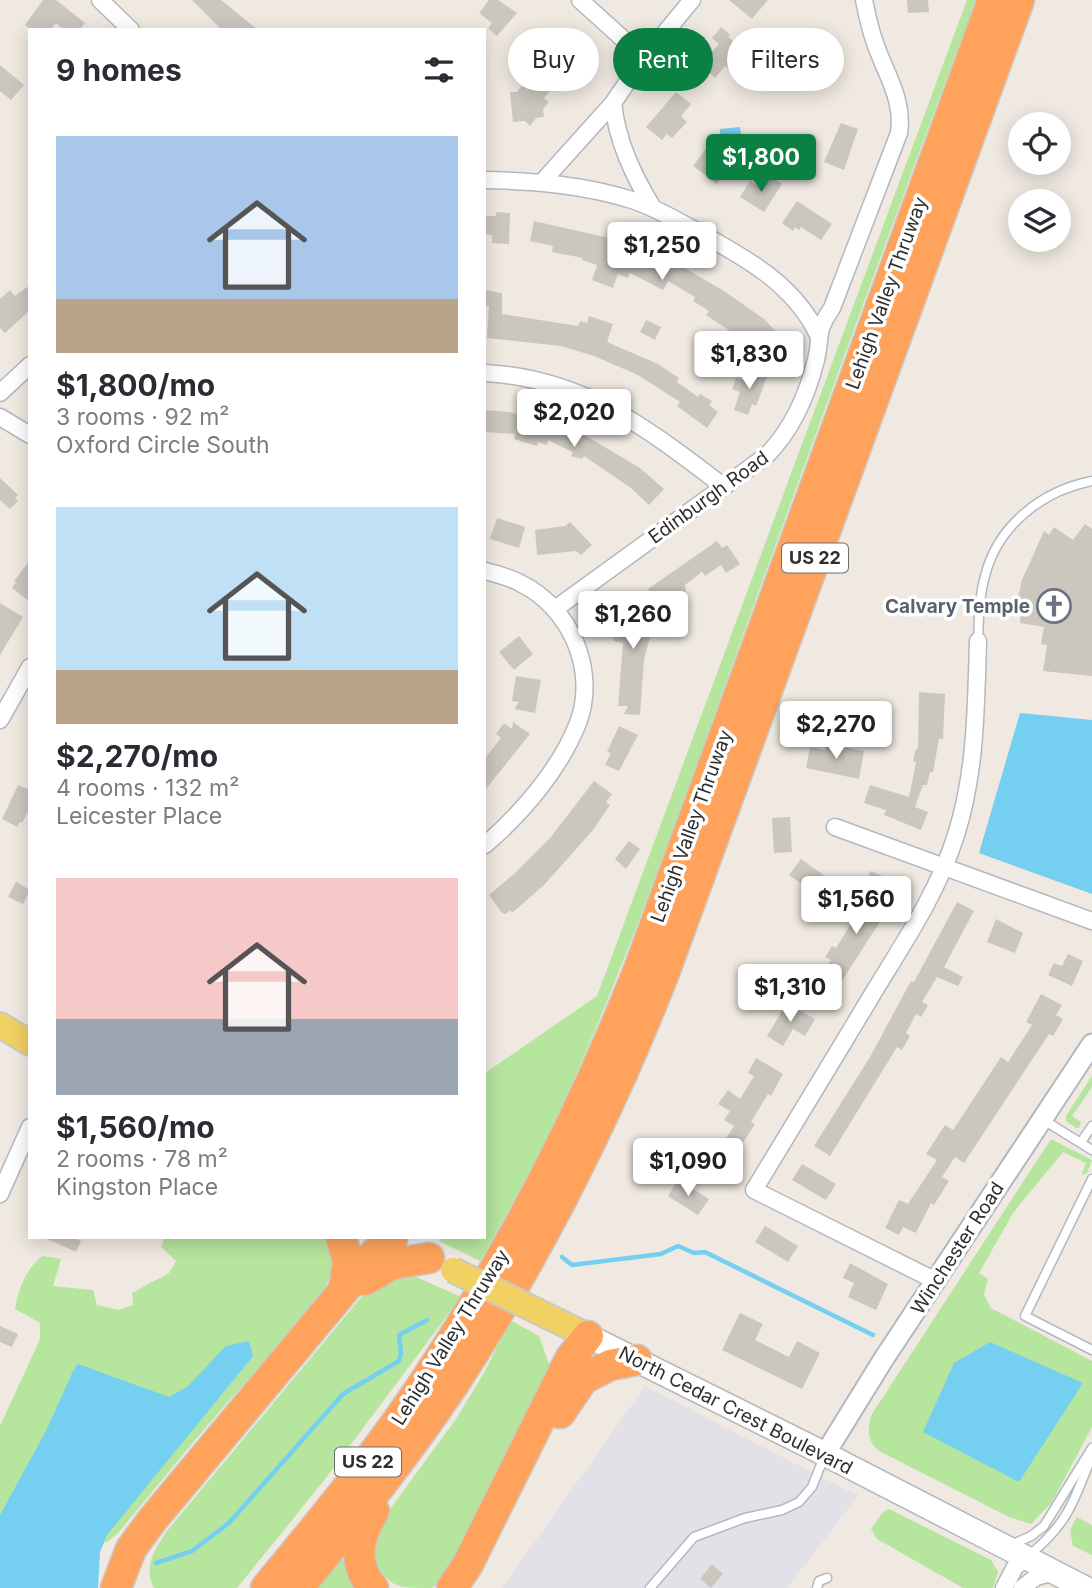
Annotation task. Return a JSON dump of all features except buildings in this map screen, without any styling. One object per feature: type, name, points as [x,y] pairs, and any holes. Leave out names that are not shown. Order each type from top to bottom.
[{"type":"highway","name":"Lehigh Valley Thruway","points":[[266,1588],[373,1455],[432,1371],[510,1242],[587,1093],[645,951],[993,0]]},
{"type":"highway","name":"Lehigh Valley Thruway","points":[[298,1588],[362,1510],[453,1384],[513,1287],[581,1162],[645,1020],[1019,0]]},
{"type":"highway","points":[[342,1239],[355,1284]]},
{"type":"highway","points":[[116,1588],[127,1558],[144,1530],[355,1284],[382,1261],[389,1239]]},
{"type":"highway","points":[[137,1588],[139,1560],[153,1537],[355,1284],[393,1264],[441,1264]]},
{"type":"highway","points":[[469,1588],[580,1364],[588,1336]]},
{"type":"highway","points":[[452,1588],[468,1564],[570,1359],[588,1336]]},
{"type":"highway","points":[[541,1443],[583,1379],[610,1365],[637,1360]]},
{"type":"highway","points":[[373,1588],[359,1562],[359,1546],[364,1527],[402,1475],[453,1384]]},
{"type":"main road","points":[[0,1025],[28,1042]]},
{"type":"main road","name":"North Cedar Crest Boulevard","points":[[389,1239],[825,1454],[1085,1588]]},
{"type":"street","points":[[100,0],[129,28]]},
{"type":"street","points":[[580,0],[613,29]]},
{"type":"street","points":[[669,28],[692,0]]},
{"type":"street","name":"Edinburgh Road","points":[[555,609],[766,456],[789,430],[798,413],[816,359],[819,328],[831,308],[846,271],[901,119],[895,89],[876,45],[864,0]]},
{"type":"street","points":[[542,181],[622,91]]},
{"type":"street","points":[[613,103],[616,126],[632,169],[653,208]]},
{"type":"street","points":[[486,180],[542,181],[618,197],[653,208],[755,264],[796,302],[818,335]]},
{"type":"street","points":[[0,393],[28,367]]},
{"type":"street","points":[[486,373],[528,378],[590,398],[648,429],[723,486]]},
{"type":"street","points":[[0,417],[28,434]]},
{"type":"street","points":[[486,571],[521,583],[555,609],[572,634],[582,662],[584,681],[579,721],[570,739],[533,795],[486,844]]},
{"type":"street","points":[[936,1280],[754,1190],[891,963],[945,866],[965,803],[971,770],[976,721],[978,641]]},
{"type":"street","points":[[0,720],[28,671]]},
{"type":"street","points":[[835,827],[1092,922]]},
{"type":"street","name":"Winchester Road","points":[[825,1454],[849,1412],[1092,1044]]},
{"type":"street","points":[[0,1194],[28,1131]]},
{"type":"street","points":[[1004,1588],[1015,1567],[1016,1553]]},
{"type":"street","points":[[1022,1588],[1036,1577],[1054,1572]]},
{"type":"lane","points":[[978,641],[985,574],[994,553],[1014,523],[1044,498],[1075,484],[1092,481]]},
{"type":"lane","points":[[1042,1119],[1092,1150]]},
{"type":"lane","points":[[1081,1142],[1092,1126]]},
{"type":"lane","points":[[1092,1179],[1025,1316],[1092,1350]]},
{"type":"lane","points":[[1016,1553],[1044,1526],[1092,1448]]},
{"type":"lane","points":[[650,1588],[694,1537],[745,1518],[782,1510],[799,1502],[812,1487],[825,1454]]},
{"type":"lane","points":[[1016,1553],[1046,1541],[1060,1526],[1075,1498],[1092,1455]]},
{"type":"shaded area","points":[[645,1386],[858,1496],[787,1588],[502,1588]]},
{"type":"green space","points":[[967,0],[976,0],[676,822],[585,1053],[532,1168],[480,1261],[439,1241],[486,1239],[486,1072],[597,996]]},
{"type":"green space","points":[[1092,1076],[1092,1087],[1072,1116],[1081,1122],[1079,1128],[1076,1128],[1066,1121],[1066,1116]]},
{"type":"green space","points":[[1051,1139],[1092,1160],[1087,1173],[1082,1173],[1086,1163],[1063,1152],[1013,1213],[979,1273],[988,1279],[984,1295],[991,1308],[1092,1361],[1092,1427],[1052,1502],[1031,1524],[1009,1517],[879,1451],[870,1439],[869,1424],[872,1414]]},
{"type":"green space","points":[[164,1239],[326,1239],[331,1260],[330,1272],[320,1297],[300,1324],[226,1404],[118,1533],[107,1542],[98,1542],[0,1588],[0,1426],[40,1339],[40,1323],[15,1309],[24,1280],[42,1256],[61,1259],[53,1286],[93,1290],[97,1305],[118,1310],[133,1305],[132,1293],[169,1273],[176,1261],[161,1247]]},
{"type":"green space","points":[[400,1273],[414,1276],[461,1297],[322,1483],[237,1588],[154,1588],[150,1563],[156,1548],[171,1526],[368,1289]]},
{"type":"green space","points":[[510,1320],[539,1336],[550,1367],[448,1575],[432,1588],[409,1588],[395,1584],[371,1558],[377,1527],[456,1419],[484,1373]]},
{"type":"green space","points":[[889,1509],[991,1560],[998,1572],[993,1588],[963,1588],[877,1539],[871,1529],[883,1512]]},
{"type":"green space","points":[[1077,1517],[1092,1525],[1092,1555],[1073,1546],[1070,1530]]},
{"type":"green space","points":[[346,1559],[360,1588],[315,1588],[338,1561]]},
{"type":"water","points":[[740,127],[741,136],[720,137],[720,129]]},
{"type":"water","points":[[1020,713],[1092,720],[1092,894],[979,853]]},
{"type":"water","points":[[249,1341],[253,1356],[107,1535],[100,1552],[98,1588],[0,1588],[0,1515],[47,1429],[78,1364],[169,1397],[187,1387],[226,1346]]},
{"type":"water","points":[[990,1342],[1083,1383],[1019,1482],[923,1432],[954,1363]]},
{"type":"waterway","points":[[562,1257],[572,1265],[661,1254],[678,1246],[694,1253],[705,1252],[873,1335]]},
{"type":"waterway","points":[[156,1563],[192,1551],[229,1523],[343,1394],[399,1361],[399,1335],[427,1320]]},
{"type":"place","name":"Calvary Temple","points":[[1054,606]]}]
